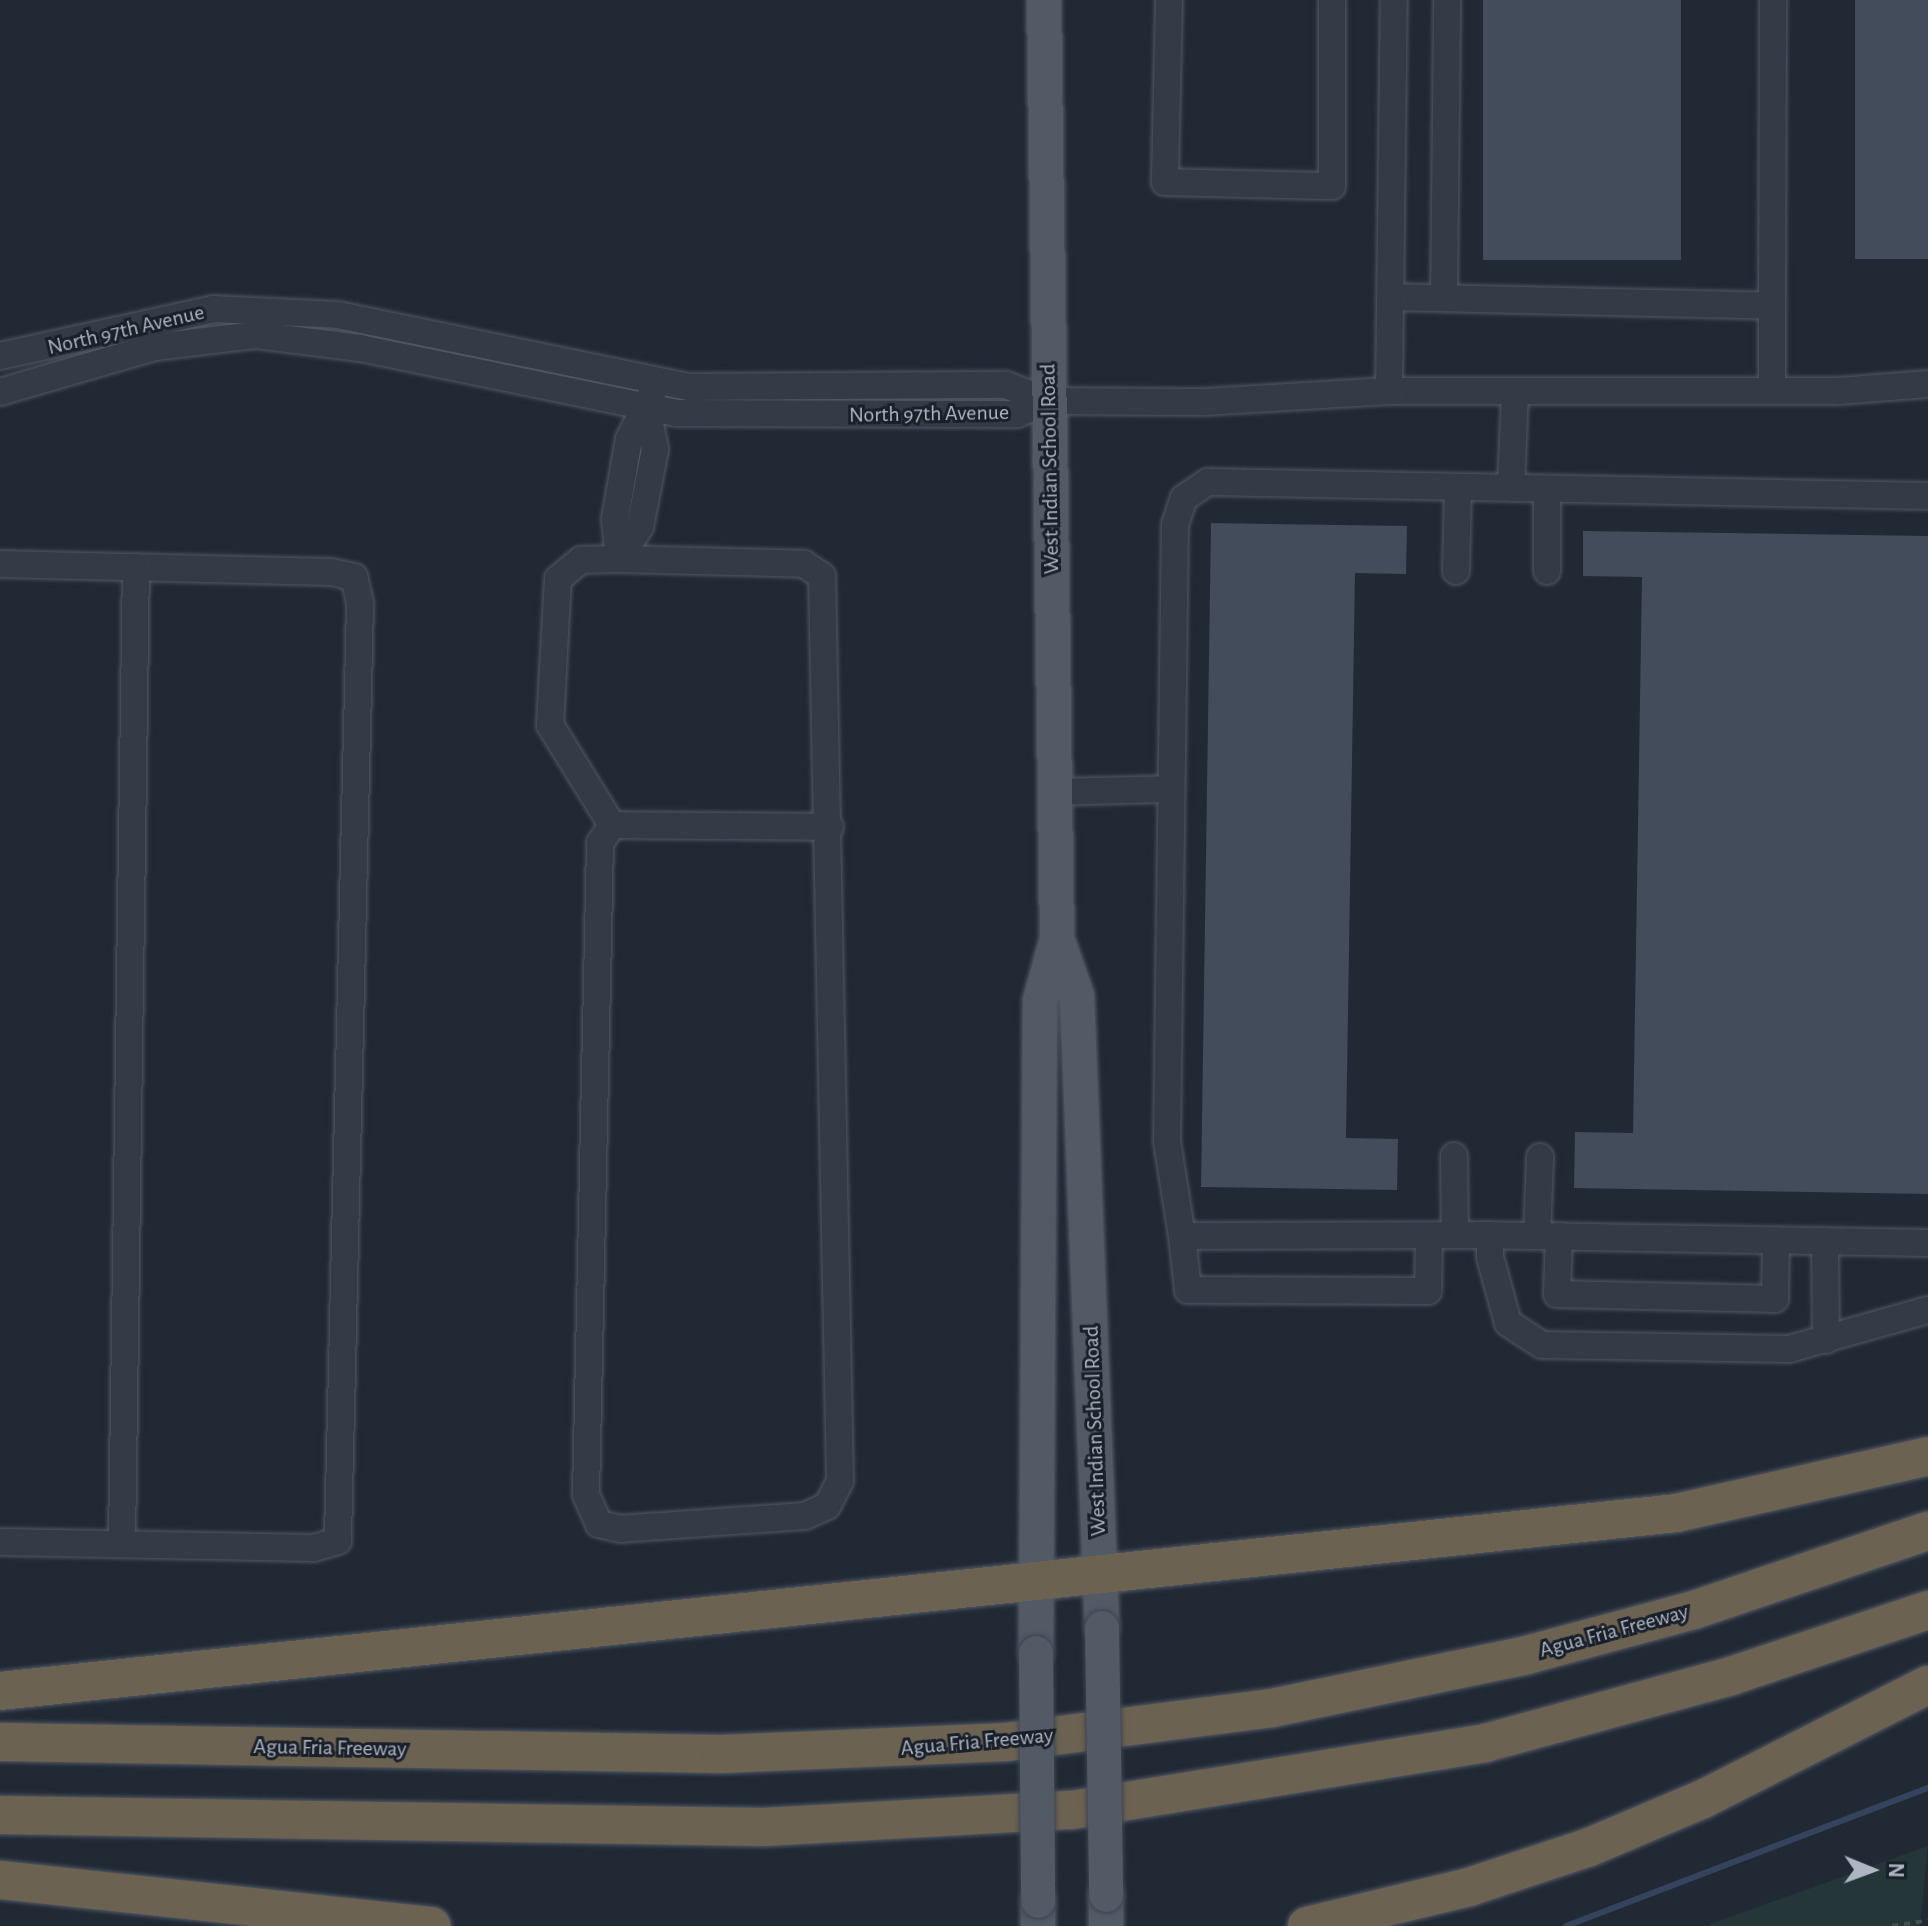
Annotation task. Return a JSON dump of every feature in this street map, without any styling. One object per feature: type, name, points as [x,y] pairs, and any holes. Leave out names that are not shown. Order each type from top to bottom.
[{"type":"highway","points":[[0,1691],[1101,1579],[1676,1513],[1928,1456]]},
{"type":"highway","name":"Agua Fria Freeway","points":[[0,1742],[722,1754],[1007,1742],[1272,1708],[1527,1655],[1694,1610],[1928,1531]]},
{"type":"highway","points":[[0,1815],[749,1827],[1072,1810],[1485,1743],[1731,1676],[1928,1610]]},
{"type":"highway","points":[[1307,1926],[1469,1887],[1613,1838],[1928,1685]]},
{"type":"highway","points":[[0,1880],[432,1926]]},
{"type":"main road","name":"West Indian School Road","points":[[1038,1914],[1035,1586],[1040,1001],[1057,939],[1044,0]]},
{"type":"main road","name":"West Indian School Road","points":[[1057,939],[1077,996],[1101,1579],[1106,1911]]},
{"type":"street","points":[[1169,0],[1165,182],[1332,186],[1332,0]]},
{"type":"street","points":[[1389,391],[1394,0]]},
{"type":"street","points":[[1444,298],[1447,0]]},
{"type":"street","points":[[1772,391],[1773,0]]},
{"type":"street","points":[[1390,297],[1772,306]]},
{"type":"street","name":"North 97th Avenue","points":[[0,356],[213,309],[360,348],[647,409],[729,416],[1017,414],[1048,401]]},
{"type":"street","name":"North 97th Avenue","points":[[0,392],[155,347],[259,322],[338,315],[655,383],[1006,385],[1048,401]]},
{"type":"street","points":[[619,559],[615,519],[629,439],[647,409],[655,383]]},
{"type":"street","points":[[1048,401],[1389,391],[1772,391],[1928,384]]},
{"type":"street","points":[[1511,488],[1515,391]]},
{"type":"street","points":[[1429,1236],[1428,1291],[1188,1290],[1167,1141],[1175,525],[1184,498],[1208,482],[1928,496]]},
{"type":"street","points":[[1456,571],[1458,487]]},
{"type":"street","points":[[1547,489],[1547,571]]},
{"type":"street","points":[[619,559],[804,564],[822,576],[830,827],[840,1481],[827,1506],[805,1516],[621,1529],[599,1524],[586,1495],[600,843],[612,825],[550,725],[558,579],[581,560],[619,559]]},
{"type":"street","points":[[0,564],[331,572],[354,577],[360,604],[338,1541],[313,1548],[122,1541],[0,1542]]},
{"type":"street","points":[[122,1541],[136,567]]},
{"type":"street","points":[[1055,792],[1171,789]]},
{"type":"street","points":[[612,825],[830,827]]},
{"type":"street","points":[[1454,1156],[1455,1235]]},
{"type":"street","points":[[1540,1157],[1557,1294],[1775,1299],[1776,1240]]},
{"type":"street","points":[[1182,1236],[1490,1235],[1928,1243]]},
{"type":"street","points":[[1490,1235],[1508,1323],[1542,1345],[1789,1349],[1928,1310]]},
{"type":"street","points":[[1825,1241],[1826,1340]]},
{"type":"path","points":[[1892,1926],[1928,1920]]},
{"type":"shaded area","points":[[1928,1846],[1920,1926],[1705,1926]]},
{"type":"building","points":[[1483,0],[1681,0],[1681,260],[1483,260]]},
{"type":"building","points":[[1855,0],[1928,0],[1928,259],[1855,259]]},
{"type":"building","points":[[1211,523],[1407,526],[1406,574],[1355,573],[1346,1138],[1398,1139],[1397,1190],[1201,1187]]},
{"type":"building","points":[[1583,531],[1928,536],[1928,1194],[1574,1188],[1575,1132],[1633,1133],[1642,577],[1583,576]]},
{"type":"waterway","points":[[1566,1926],[1928,1788]]}]
